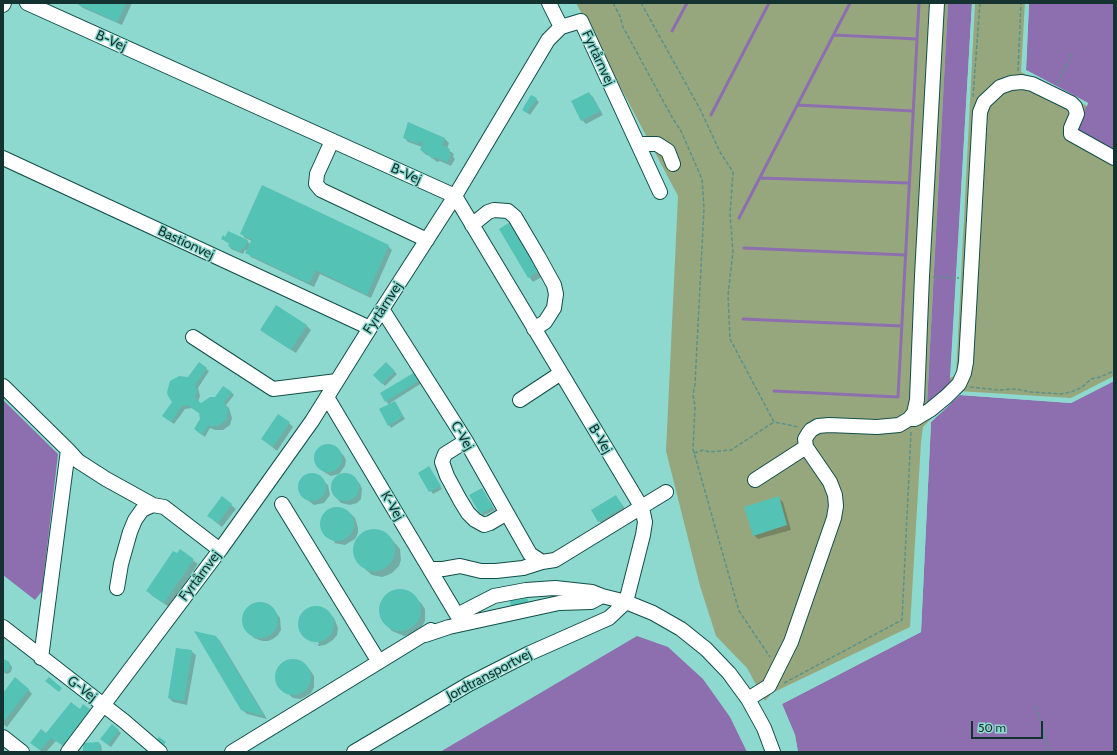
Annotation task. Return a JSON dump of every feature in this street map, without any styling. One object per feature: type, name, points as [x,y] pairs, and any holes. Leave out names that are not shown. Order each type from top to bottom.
[{"type":"street","name":"B-Vej","points":[[27,3],[47,7],[332,141],[455,196],[642,508]]},
{"type":"street","points":[[549,3],[561,27]]},
{"type":"street","points":[[909,420],[914,413],[917,400],[922,276],[937,3]]},
{"type":"street","name":"Fyrtårnvej","points":[[68,752],[220,550],[312,421],[455,196],[548,40],[561,27],[581,21],[660,192]]},
{"type":"street","points":[[748,699],[769,686],[778,669],[790,642],[834,518],[836,506],[835,495],[830,482],[806,447],[805,439],[811,430],[818,426],[877,427],[899,425],[915,419],[930,410],[959,384],[964,373],[966,362],[980,112],[984,102],[1000,87],[1011,83],[1022,82],[1032,84],[1071,103],[1076,107],[1077,114],[1071,128],[1071,134],[1114,158]]},
{"type":"street","points":[[332,141],[317,174],[316,184],[321,190],[427,240]]},
{"type":"street","points":[[638,144],[657,144],[668,151],[673,164]]},
{"type":"street","name":"Bastionvej","points":[[3,158],[370,328]]},
{"type":"street","points":[[472,225],[488,212],[494,210],[508,211],[514,217],[538,256],[554,285],[556,294],[554,308],[548,319],[534,328]]},
{"type":"street","name":"C-Vej","points":[[382,309],[466,441],[530,554],[542,562]]},
{"type":"street","points":[[193,338],[273,389],[337,381]]},
{"type":"street","points":[[520,400],[561,373]]},
{"type":"street","points":[[3,386],[78,460],[106,479],[153,505],[164,508],[220,550]]},
{"type":"street","name":"K-Vej","points":[[328,397],[457,615]]},
{"type":"street","points":[[466,441],[445,454],[442,462],[447,476],[457,494],[468,513],[484,525],[507,513]]},
{"type":"street","points":[[755,480],[806,447]]},
{"type":"street","points":[[41,658],[68,450]]},
{"type":"street","points":[[430,569],[443,569],[460,566],[488,572],[523,568],[542,562],[555,560],[666,492]]},
{"type":"street","points":[[282,504],[379,662]]},
{"type":"street","points":[[117,588],[121,564],[132,526],[142,510],[153,505]]},
{"type":"street","points":[[626,602],[643,535],[645,522],[642,508]]},
{"type":"street","points":[[232,752],[425,634],[457,615],[494,596],[526,590],[556,588],[592,592],[626,602],[653,613],[675,626],[706,649],[729,673],[748,699],[764,728],[773,752]]},
{"type":"street","points":[[425,634],[449,627],[559,603],[591,602],[602,596]]},
{"type":"street","name":"Jordtransportvej","points":[[354,752],[469,684],[530,653],[609,618],[626,602]]},
{"type":"street","name":"G-Vej","points":[[3,627],[124,721],[160,752]]},
{"type":"street","points":[[3,737],[22,752]]},
{"type":"path","points":[[613,3],[620,16],[623,27],[681,132],[702,179],[704,208],[695,384],[693,394],[695,406],[693,449],[739,611],[778,669]]},
{"type":"path","points":[[641,3],[700,109],[720,152],[733,172],[730,214],[733,252],[728,295],[730,339],[774,422]]},
{"type":"path","points":[[980,3],[973,102],[980,112]]},
{"type":"path","points":[[1021,3],[1018,77],[1022,82]]},
{"type":"path","points":[[1054,89],[1073,52]]},
{"type":"path","points":[[933,277],[961,279]]},
{"type":"path","points":[[959,384],[975,389],[1016,389],[1031,392],[1061,394],[1071,392],[1080,388],[1091,380],[1114,371]]},
{"type":"path","points":[[782,684],[902,620],[912,422],[909,420]]},
{"type":"path","points":[[694,453],[703,450],[709,452],[731,450],[774,422],[811,430]]},
{"type":"path","points":[[1036,706],[1049,752]]},
{"type":"green space","points":[[576,3],[948,3],[927,403],[950,384],[950,378],[956,375],[975,3],[1025,3],[1021,72],[1087,106],[1074,132],[1114,153],[1114,376],[1071,398],[958,391],[923,427],[910,627],[772,693],[765,701],[747,668],[716,636],[700,586],[666,451],[678,196]]},
{"type":"shaded area","points":[[948,3],[972,3],[950,384],[927,404]]},
{"type":"shaded area","points":[[1029,3],[1114,3],[1114,153],[1074,132],[1088,103],[1026,70]]},
{"type":"shaded area","points":[[1114,381],[1114,752],[798,752],[795,735],[782,704],[921,632],[931,422],[960,395],[1071,403]]},
{"type":"shaded area","points":[[3,400],[58,454],[42,591],[35,600],[3,575]]},
{"type":"shaded area","points":[[637,636],[668,647],[703,679],[730,717],[747,752],[440,752]]},
{"type":"pier","points":[[972,3],[974,3],[952,377],[950,378]]},
{"type":"pier","points":[[1027,3],[1029,3],[1026,70],[1088,103],[1087,106],[1085,105],[1086,104],[1024,71]]},
{"type":"pier","points":[[1114,379],[1114,381],[1071,403],[960,395],[931,422],[921,632],[782,704],[795,735],[798,752],[796,752],[793,736],[780,705],[781,703],[919,631],[930,421],[960,393],[1071,401]]},
{"type":"building","points":[[126,3],[117,22],[77,4]]},
{"type":"building","points":[[589,92],[600,111],[581,121],[571,101]]},
{"type":"building","points":[[531,95],[537,98],[527,113],[522,110]]},
{"type":"building","points":[[408,122],[445,138],[442,145],[450,149],[449,153],[451,154],[447,162],[435,157],[432,159],[428,154],[420,150],[423,143],[419,141],[418,144],[403,138]]},
{"type":"building","points":[[262,185],[389,245],[367,295],[316,270],[309,283],[245,253],[252,239],[240,234]]},
{"type":"building","points":[[510,222],[539,271],[528,278],[499,229]]},
{"type":"building","points":[[228,231],[248,240],[244,249],[242,248],[240,252],[228,246],[229,243],[221,239],[223,235],[225,237]]},
{"type":"building","points":[[276,305],[307,325],[291,350],[260,330]]},
{"type":"building","points":[[199,362],[207,368],[195,385],[197,391],[195,398],[201,403],[210,397],[215,397],[223,386],[232,392],[224,402],[228,410],[226,420],[218,426],[208,426],[202,435],[194,429],[200,419],[199,413],[187,405],[182,406],[171,422],[162,416],[172,402],[167,392],[170,381],[179,376],[188,377]]},
{"type":"building","points":[[386,362],[395,371],[382,384],[373,375]]},
{"type":"building","points":[[415,372],[420,380],[385,402],[380,393]]},
{"type":"building","points":[[395,401],[403,416],[388,426],[379,409]]},
{"type":"building","points":[[278,414],[290,422],[273,447],[261,439]]},
{"type":"building","points":[[328,444],[338,448],[342,458],[338,468],[328,472],[318,468],[314,458],[318,448]]},
{"type":"building","points":[[429,466],[441,486],[429,492],[418,473]]},
{"type":"building","points":[[312,473],[322,477],[326,487],[322,497],[312,501],[302,497],[298,487],[302,477]]},
{"type":"building","points":[[345,473],[355,477],[359,487],[355,497],[345,501],[335,497],[331,487],[335,477]]},
{"type":"building","points":[[482,488],[493,507],[480,514],[469,495]]},
{"type":"building","points":[[616,495],[622,505],[622,508],[598,522],[591,510]]},
{"type":"building","points":[[222,496],[232,504],[218,523],[207,516]]},
{"type":"building","points":[[779,496],[787,525],[753,536],[744,507]]},
{"type":"building","points":[[340,507],[347,509],[352,514],[354,524],[352,534],[347,539],[334,541],[327,539],[322,534],[320,521],[322,514],[327,509]]},
{"type":"building","points":[[370,529],[378,529],[386,532],[392,538],[395,550],[392,562],[386,568],[378,571],[370,571],[362,568],[356,562],[353,554],[353,546],[356,538],[362,532]]},
{"type":"building","points":[[180,549],[194,559],[164,603],[146,591],[173,551],[177,553]]},
{"type":"building","points":[[396,589],[404,589],[415,595],[421,606],[421,614],[415,625],[404,631],[396,631],[385,625],[379,614],[379,606],[385,595]]},
{"type":"building","points":[[527,597],[529,606],[511,609],[510,600]]},
{"type":"building","points":[[260,602],[273,607],[278,620],[273,633],[260,638],[247,633],[242,620],[247,607]]},
{"type":"building","points":[[316,606],[329,611],[334,624],[329,637],[316,642],[303,637],[298,624],[303,611]]},
{"type":"building","points":[[194,631],[216,636],[264,716],[241,710]]},
{"type":"building","points":[[176,648],[192,650],[184,701],[168,698]]},
{"type":"building","points":[[3,659],[8,661],[10,664],[9,670],[4,672]]},
{"type":"building","points":[[293,659],[306,664],[311,677],[306,690],[293,695],[280,690],[275,677],[280,664]]},
{"type":"building","points":[[15,677],[29,689],[3,723],[3,693]]},
{"type":"building","points":[[49,677],[62,688],[59,692],[45,681]]},
{"type":"building","points":[[71,702],[80,709],[83,704],[91,710],[66,742],[65,741],[62,745],[51,738],[40,750],[30,743],[41,729],[46,733]]},
{"type":"building","points":[[112,724],[119,730],[108,745],[100,739]]},
{"type":"building","points":[[159,737],[166,742],[163,746],[156,741]]},
{"type":"building","points":[[99,742],[100,751],[83,752],[83,743]]},
{"type":"waterway","points":[[672,31],[687,3]]},
{"type":"waterway","points":[[711,115],[769,3]]},
{"type":"waterway","points":[[739,218],[850,3]]},
{"type":"waterway","points":[[774,391],[898,397],[919,3]]},
{"type":"waterway","points":[[834,35],[917,39]]},
{"type":"waterway","points":[[798,105],[913,111]]},
{"type":"waterway","points":[[760,178],[909,183]]},
{"type":"waterway","points":[[744,248],[906,255]]},
{"type":"waterway","points":[[743,319],[902,326]]}]
